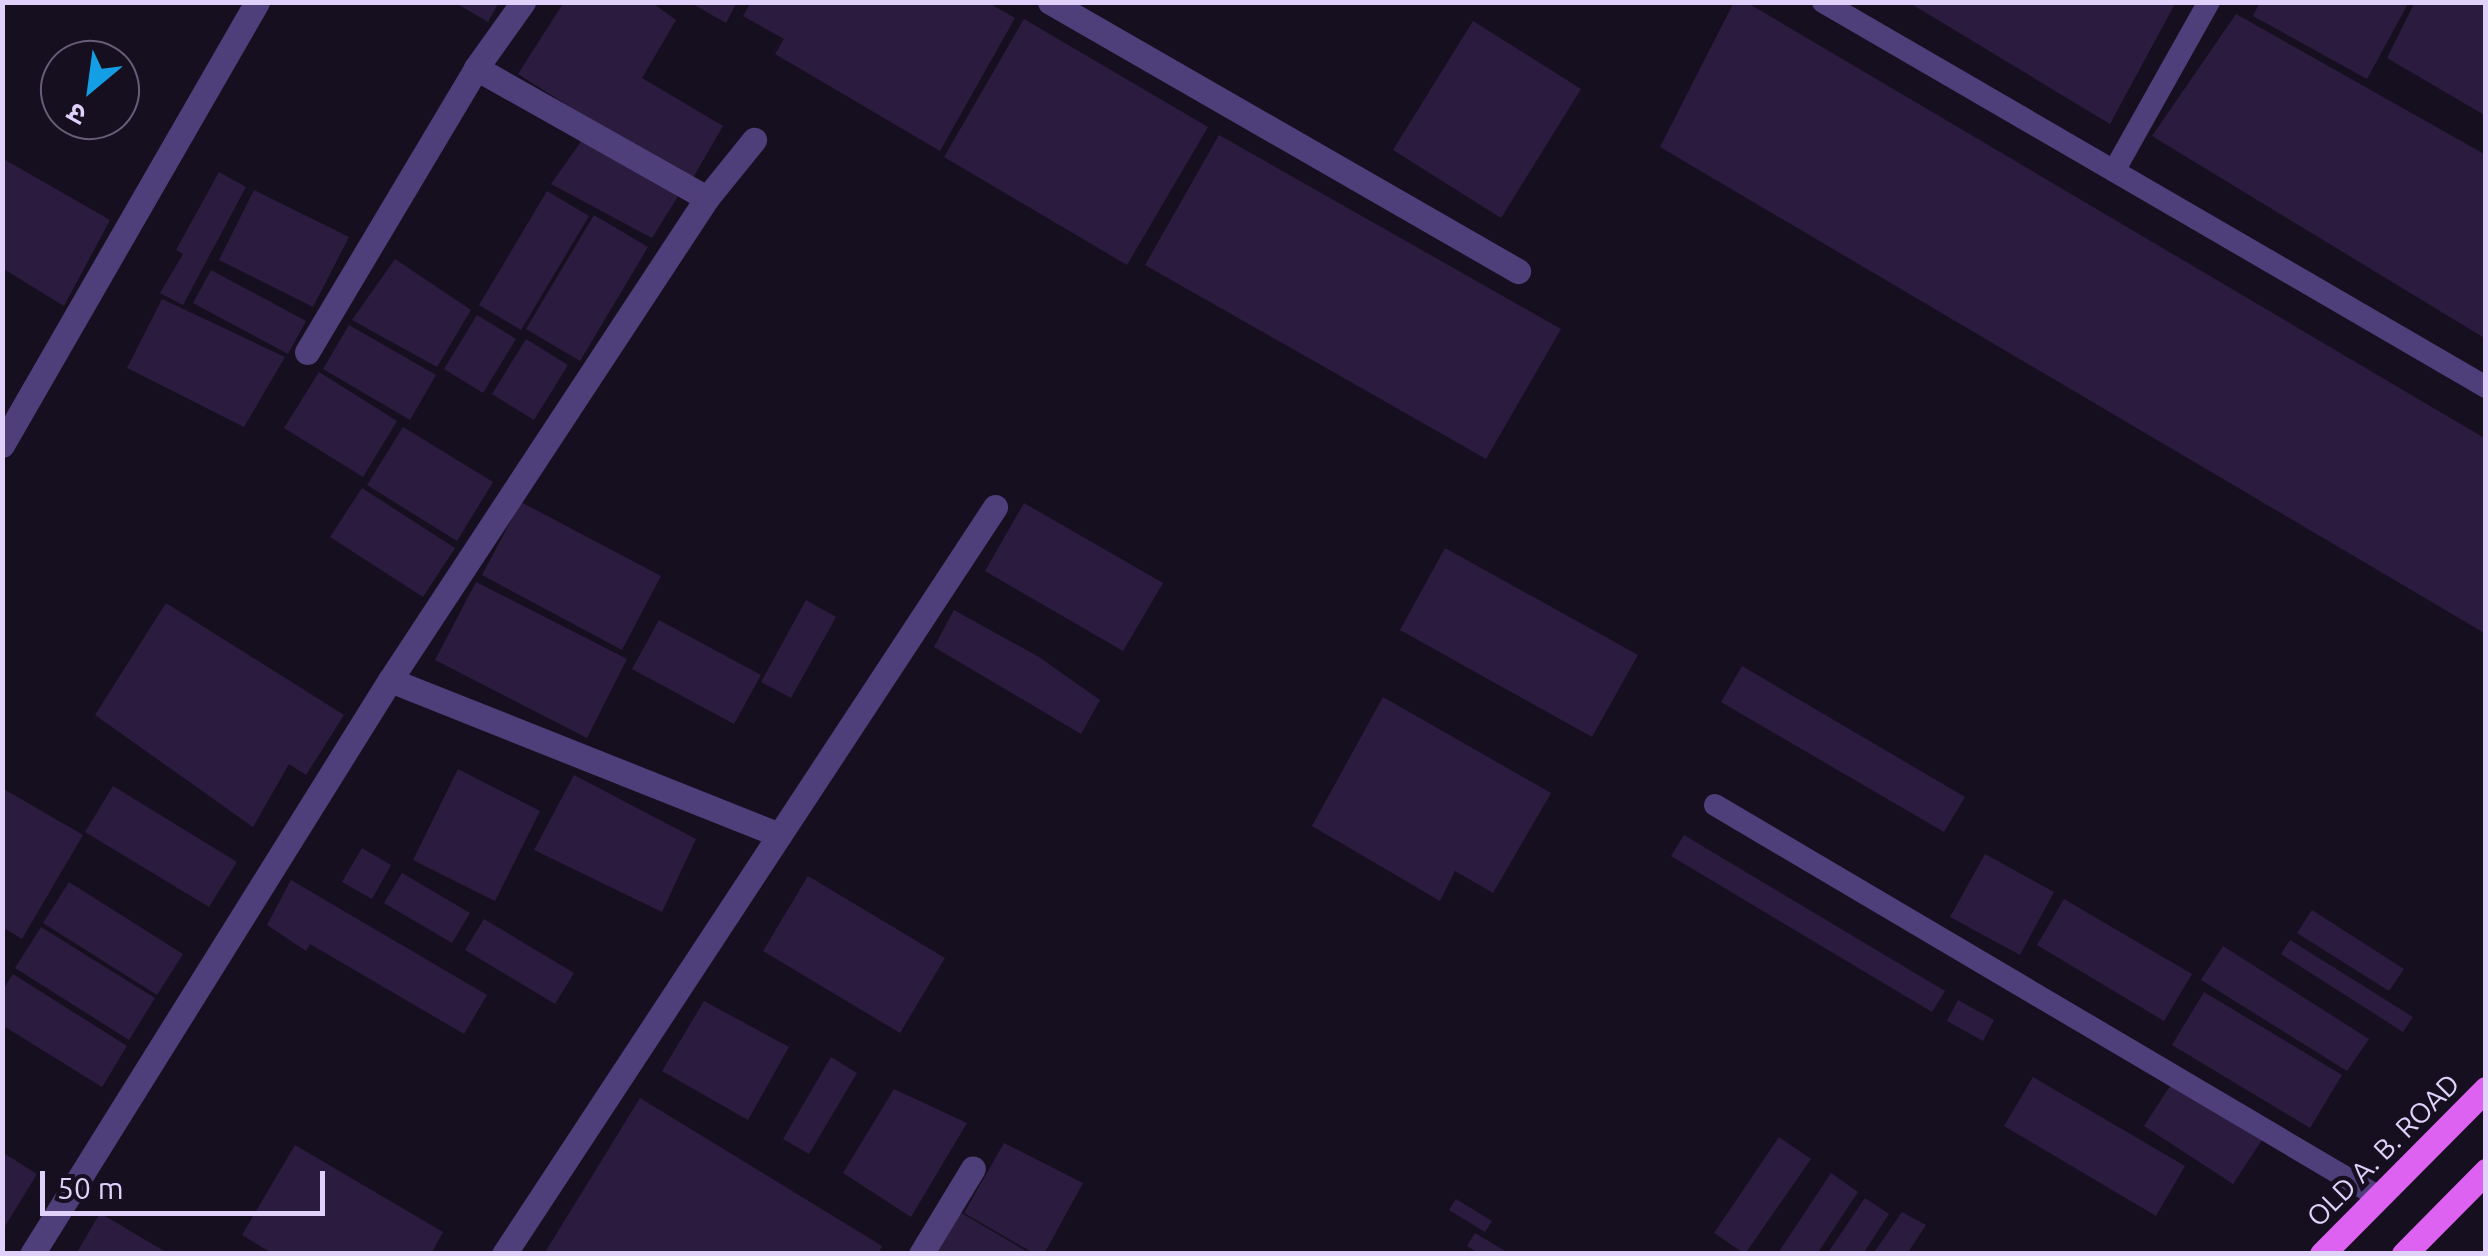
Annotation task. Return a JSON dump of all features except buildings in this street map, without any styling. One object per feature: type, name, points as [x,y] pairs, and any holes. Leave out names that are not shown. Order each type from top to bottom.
[{"type":"main road","name":"OLD A. B. ROAD","points":[[2322,1254],[2486,1089]]},
{"type":"main road","points":[[2404,1254],[2486,1171]]},
{"type":"street","points":[[2,446],[256,2]]},
{"type":"street","points":[[306,352],[476,68],[523,2]]},
{"type":"street","points":[[1050,2],[1518,271]]},
{"type":"street","points":[[476,68],[707,198]]},
{"type":"street","points":[[32,1254],[390,680],[707,198],[754,140]]},
{"type":"street","points":[[504,1254],[995,507]]},
{"type":"street","points":[[390,680],[778,836]]},
{"type":"street","points":[[921,1254],[973,1168]]},
{"type":"lane","points":[[1824,2],[2486,387]]},
{"type":"lane","points":[[2114,171],[2209,2]]},
{"type":"lane","points":[[1715,804],[2379,1197]]}]
